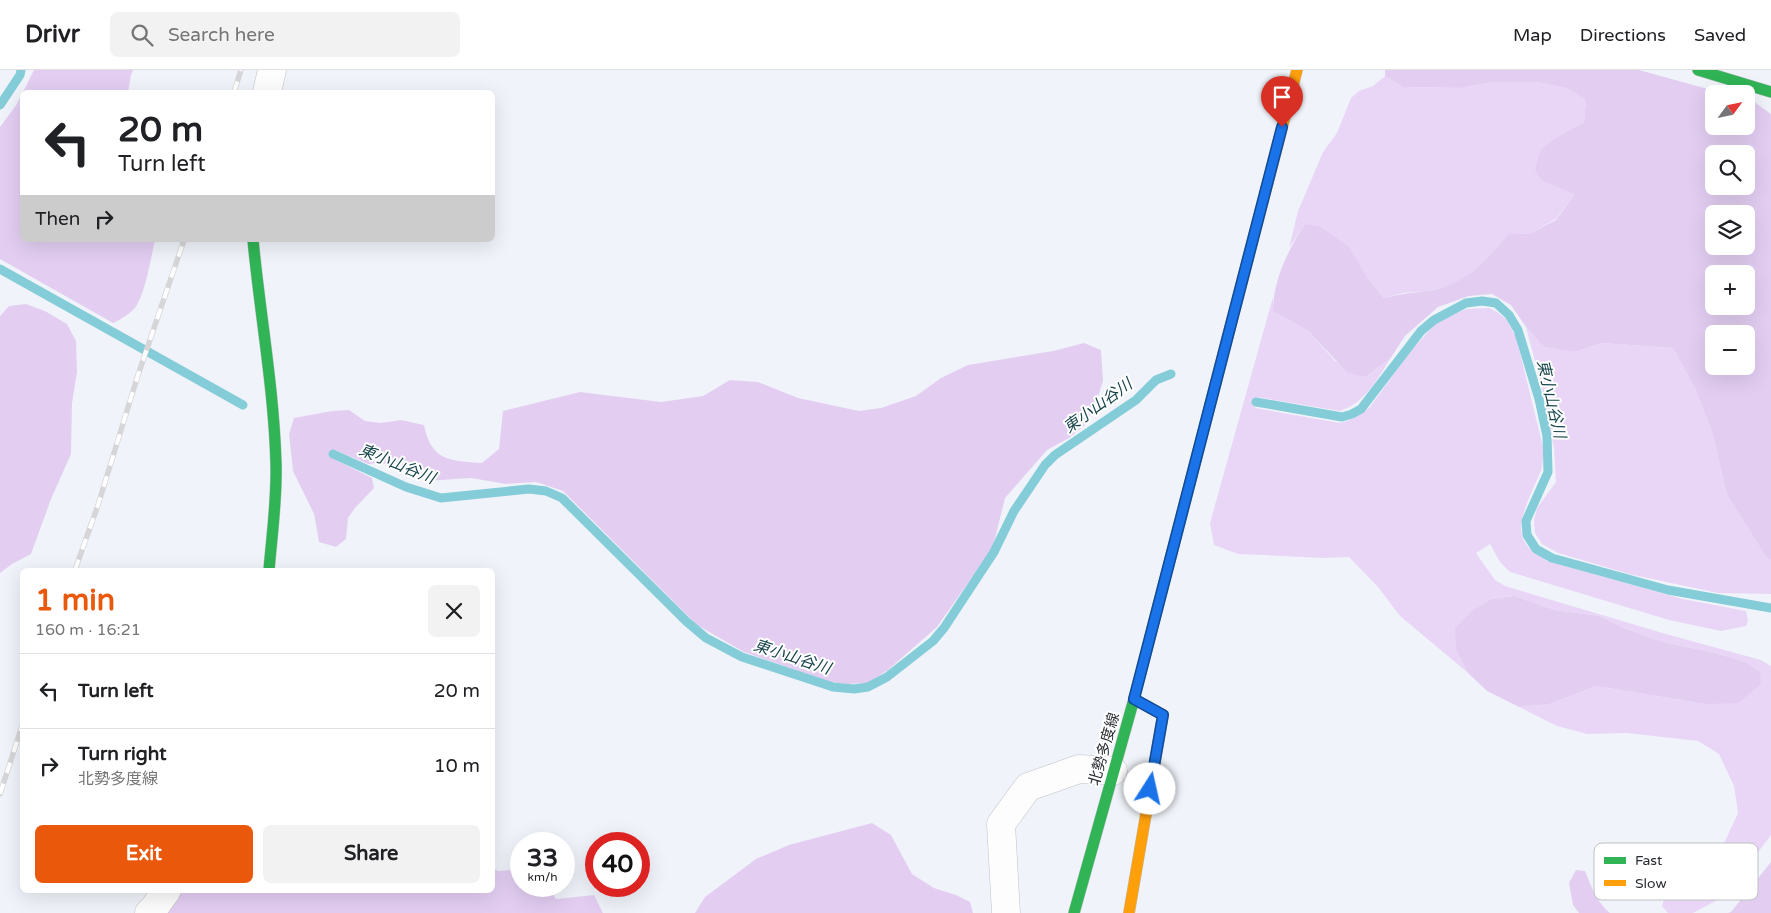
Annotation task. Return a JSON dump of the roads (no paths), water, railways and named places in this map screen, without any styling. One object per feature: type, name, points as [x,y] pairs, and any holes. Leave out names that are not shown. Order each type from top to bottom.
[{"type":"main road","name":"北勢多度線","points":[[1074,913],[1134,699],[1297,70]]},
{"type":"main road","points":[[1698,70],[1771,92]]},
{"type":"main road","points":[[254,242],[257,289],[273,409],[276,495],[269,568]]},
{"type":"main road","points":[[1129,913],[1163,715],[1134,699]]},
{"type":"street","points":[[267,90],[272,70]]},
{"type":"street","points":[[1006,913],[1001,824],[1022,795],[1028,788],[1078,769],[1113,771]]},
{"type":"street","points":[[149,913],[165,893]]},
{"type":"waterway","points":[[0,105],[20,75],[21,70]]},
{"type":"waterway","name":"東小山谷川","points":[[0,269],[243,405]]},
{"type":"waterway","name":"東小山谷川","points":[[1256,402],[1342,417],[1352,414],[1361,409],[1421,331],[1434,320],[1466,303],[1482,301],[1496,303],[1509,315],[1518,330],[1539,399],[1547,436],[1548,472],[1526,521],[1527,535],[1536,549],[1552,558],[1668,590],[1771,608]]},
{"type":"waterway","name":"東小山谷川","points":[[333,454],[406,487],[441,498],[529,489],[546,491],[562,498],[687,622],[706,638],[742,657],[833,687],[854,689],[868,687],[887,677],[933,641],[944,628],[994,552],[1014,511],[1045,465],[1055,455],[1136,400],[1156,380],[1171,374]]},
{"type":"railway","points":[[235,90],[241,70]]},
{"type":"railway","points":[[76,568],[183,242]]},
{"type":"railway","points":[[0,794],[20,732]]}]
